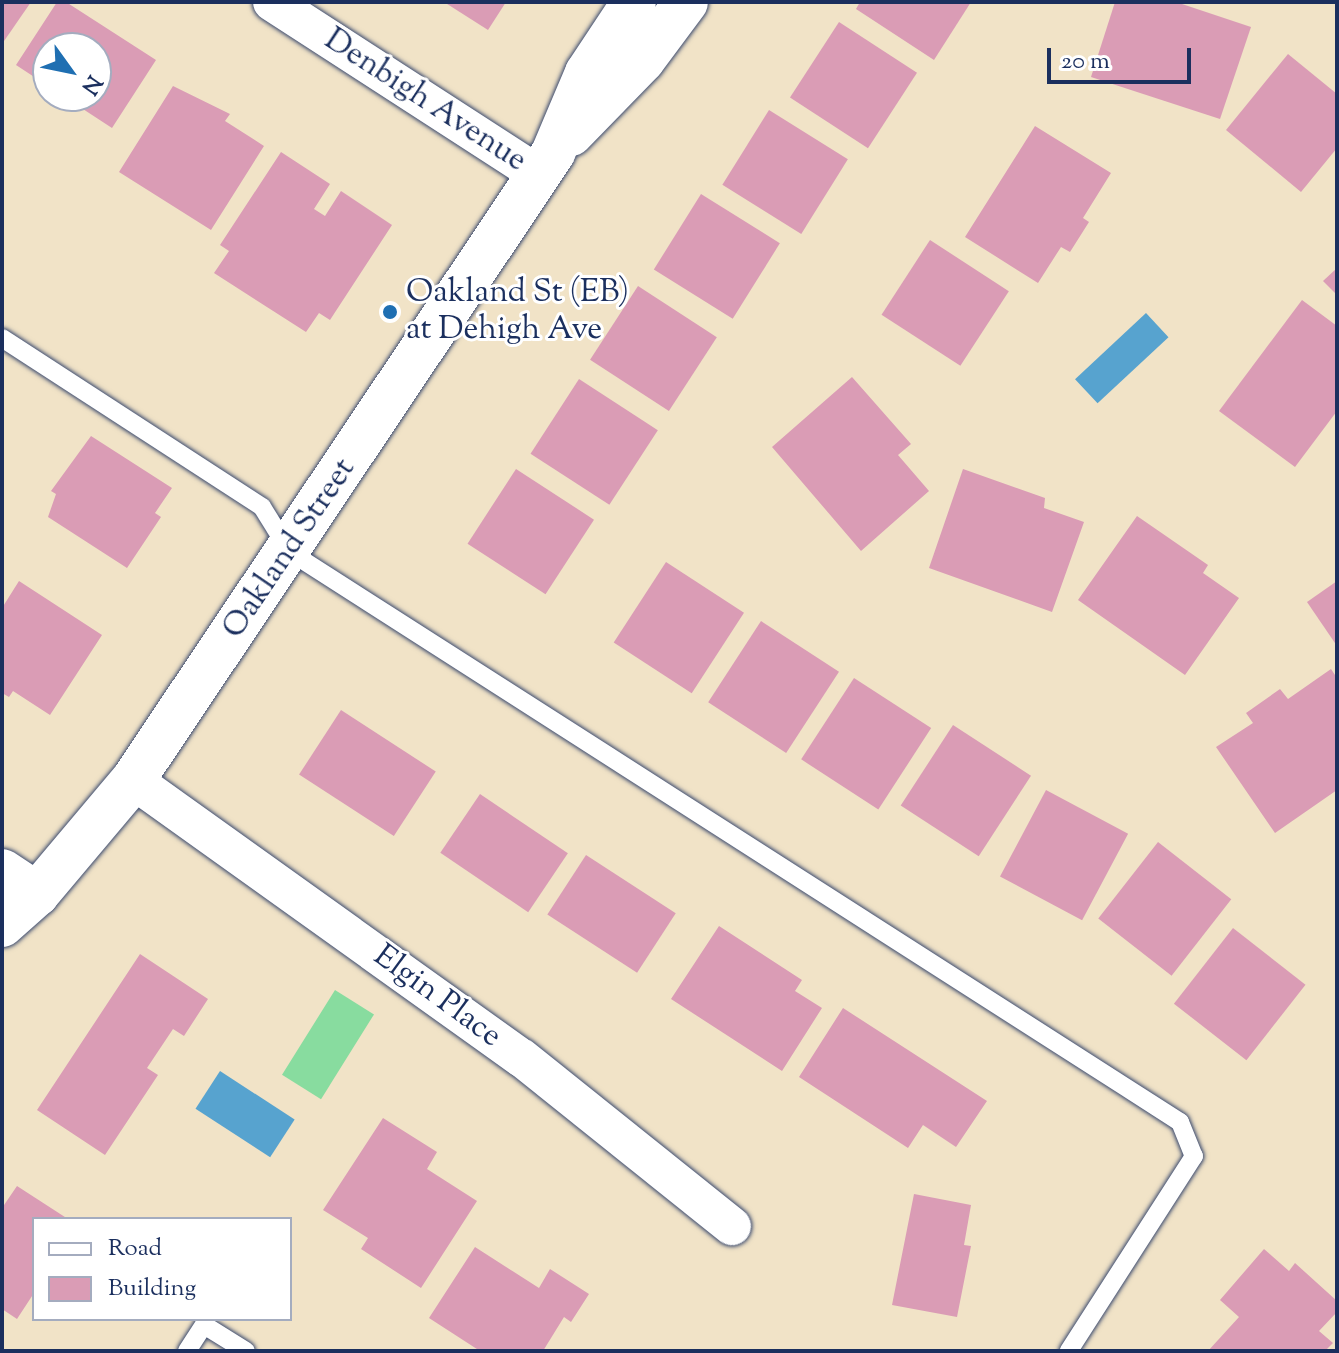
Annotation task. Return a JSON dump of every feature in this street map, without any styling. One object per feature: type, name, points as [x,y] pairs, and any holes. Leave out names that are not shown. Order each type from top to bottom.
[{"type":"street","name":"Denbigh Avenue","points":[[272,2],[546,164]]},
{"type":"street","name":"Oakland Street","points":[[2,925],[19,882],[133,780],[290,552],[546,164],[587,73],[634,2]]},
{"type":"street","name":"Oakland Street","points":[[546,164],[643,60],[686,2]]},
{"type":"street","name":"Elgin Place","points":[[133,780],[522,1058],[732,1226]]},
{"type":"lane","points":[[2,338],[262,507],[290,552],[1180,1122],[1194,1156],[1069,1351]]},
{"type":"lane","points":[[187,1351],[204,1325],[246,1351]]},
{"type":"green space","points":[[335,990],[374,1014],[321,1099],[282,1075]]},
{"type":"water","points":[[1146,313],[1169,337],[1098,403],[1075,379]]},
{"type":"water","points":[[220,1071],[295,1119],[270,1157],[195,1109]]},
{"type":"building","points":[[2,2],[31,2],[2,44]]},
{"type":"building","points":[[57,2],[66,2],[156,60],[112,128],[88,112],[112,112],[112,32],[37,32]]},
{"type":"building","points":[[444,2],[506,2],[488,30]]},
{"type":"building","points":[[860,2],[971,2],[934,60],[856,9]]},
{"type":"building","points":[[1115,2],[1176,2],[1251,27],[1220,119],[1091,77]]},
{"type":"building","points":[[839,22],[917,73],[868,148],[790,97]]},
{"type":"building","points":[[32,40],[32,76],[16,65]]},
{"type":"building","points":[[1288,54],[1337,94],[1337,148],[1301,192],[1226,130]]},
{"type":"building","points":[[173,86],[230,114],[225,121],[264,146],[211,230],[119,172]]},
{"type":"building","points":[[769,110],[848,159],[801,234],[722,185]]},
{"type":"building","points":[[1035,126],[1111,173],[1083,218],[1089,222],[1070,252],[1061,247],[1038,283],[965,237]]},
{"type":"building","points":[[281,152],[330,184],[314,209],[325,216],[341,191],[392,225],[330,320],[319,313],[306,332],[214,273],[229,251],[220,245]]},
{"type":"building","points":[[701,194],[780,243],[733,319],[654,269]]},
{"type":"building","points":[[930,240],[1009,291],[960,366],[882,315]]},
{"type":"building","points":[[1337,268],[1337,295],[1323,281]]},
{"type":"building","points":[[638,286],[717,337],[669,411],[590,360]]},
{"type":"building","points":[[1302,300],[1337,326],[1337,411],[1295,467],[1219,411]]},
{"type":"building","points":[[852,377],[911,444],[898,455],[929,491],[861,551],[772,447]]},
{"type":"building","points":[[579,379],[658,430],[609,505],[531,454]]},
{"type":"building","points":[[91,436],[172,488],[155,513],[161,517],[127,568],[48,517],[56,494],[51,491]]},
{"type":"building","points":[[516,469],[594,520],[546,594],[468,544]]},
{"type":"building","points":[[963,469],[1045,498],[1044,508],[1084,522],[1052,612],[929,568]]},
{"type":"building","points":[[1137,516],[1208,565],[1203,573],[1239,598],[1185,675],[1078,600]]},
{"type":"building","points":[[666,562],[744,613],[692,693],[614,643]]},
{"type":"building","points":[[19,581],[102,635],[50,715],[13,691],[9,697],[2,693],[2,608]]},
{"type":"building","points":[[1337,581],[1337,646],[1307,602]]},
{"type":"building","points":[[761,621],[839,672],[786,753],[708,702]]},
{"type":"building","points":[[1331,669],[1337,678],[1337,790],[1275,833],[1216,747],[1253,723],[1246,713],[1280,689],[1288,699]]},
{"type":"building","points":[[854,678],[931,728],[878,809],[801,759]]},
{"type":"building","points":[[341,710],[436,772],[394,836],[299,775]]},
{"type":"building","points":[[953,725],[1031,776],[979,856],[901,806]]},
{"type":"building","points":[[1046,790],[1128,834],[1082,920],[1000,877]]},
{"type":"building","points":[[480,794],[568,853],[528,912],[440,853]]},
{"type":"building","points":[[1158,842],[1231,899],[1172,976],[1098,918]]},
{"type":"building","points":[[586,855],[676,913],[637,973],[547,915]]},
{"type":"building","points":[[719,926],[802,980],[795,991],[822,1008],[782,1071],[671,999]]},
{"type":"building","points":[[1233,928],[1305,985],[1246,1060],[1174,1004]]},
{"type":"building","points":[[140,954],[208,999],[184,1036],[173,1029],[147,1068],[158,1075],[105,1155],[37,1110]]},
{"type":"building","points":[[843,1008],[987,1101],[956,1147],[923,1125],[908,1148],[799,1077]]},
{"type":"building","points":[[383,1118],[437,1152],[427,1169],[477,1201],[421,1288],[361,1249],[368,1238],[323,1210]]},
{"type":"building","points":[[17,1186],[65,1217],[32,1217],[32,1296],[17,1319],[2,1309],[2,1208]]},
{"type":"building","points":[[914,1194],[971,1205],[964,1245],[971,1246],[957,1317],[892,1305]]},
{"type":"building","points":[[475,1247],[539,1288],[550,1269],[589,1294],[571,1322],[564,1317],[543,1351],[480,1351],[429,1318]]},
{"type":"building","points":[[1264,1249],[1289,1271],[1295,1263],[1337,1301],[1337,1312],[1319,1331],[1333,1343],[1325,1351],[1208,1351],[1239,1317],[1220,1300]]},
{"type":"place","name":"Oakland St (EB) at Dehigh Ave","points":[[390,312]]}]
